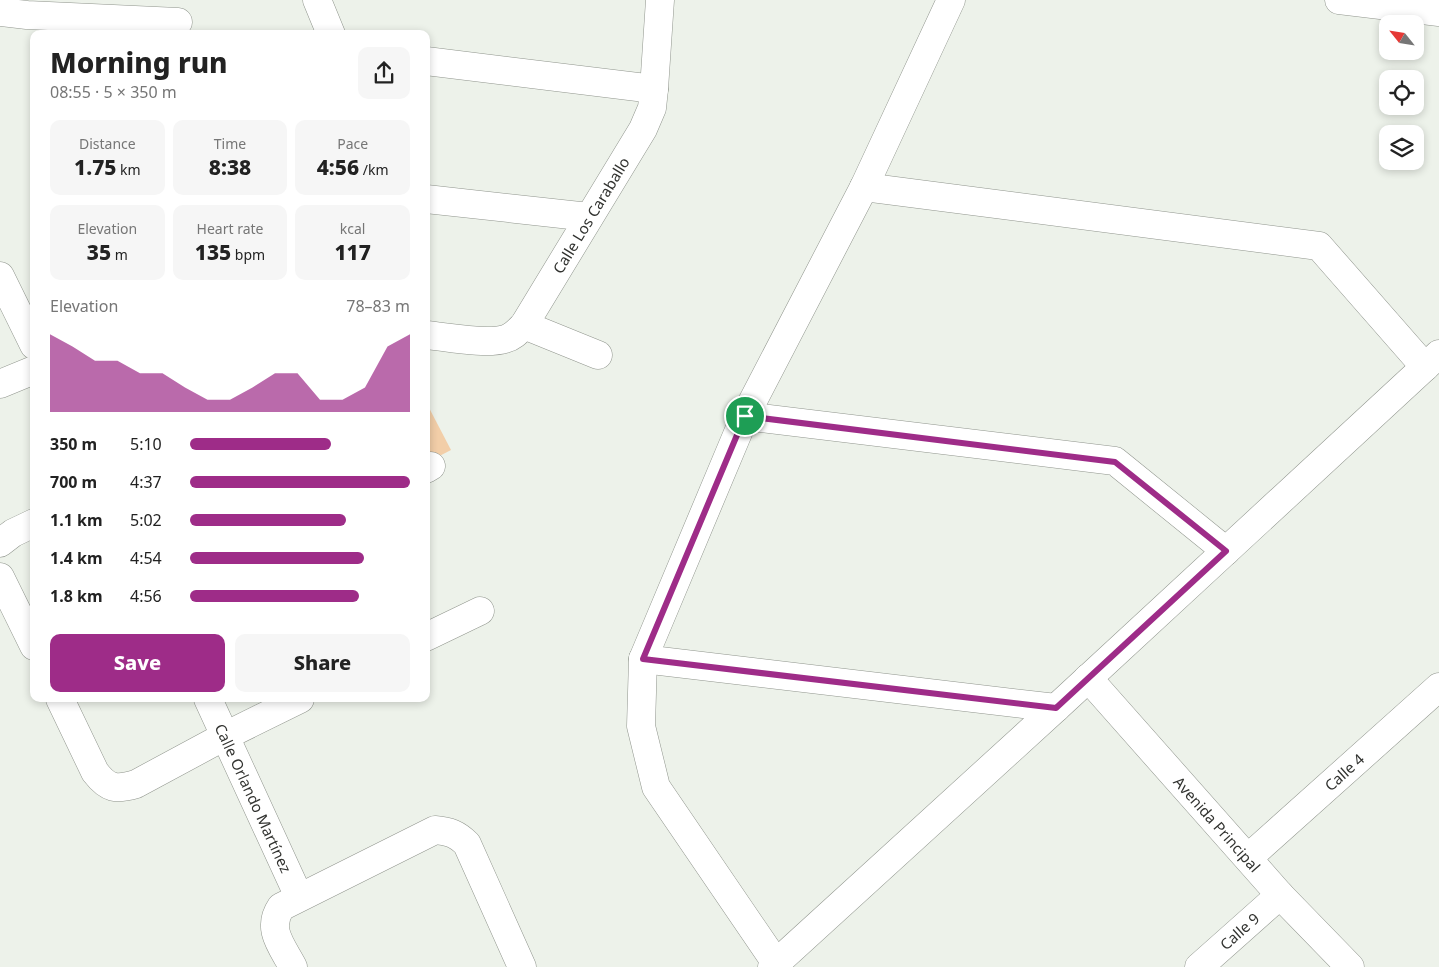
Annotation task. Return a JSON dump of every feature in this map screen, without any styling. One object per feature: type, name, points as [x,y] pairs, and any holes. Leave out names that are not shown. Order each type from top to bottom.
[{"type":"street","points":[[317,0],[329,30]]},
{"type":"street","name":"Calle Los Caraballo","points":[[430,335],[493,342],[516,334],[524,326],[643,129],[652,108],[660,0]]},
{"type":"street","points":[[864,187],[1319,246],[1432,360],[1056,708],[774,965],[656,787],[641,726],[643,659],[745,416],[864,187],[950,0]]},
{"type":"street","points":[[1338,0],[1439,12]]},
{"type":"street","points":[[0,12],[32,24],[176,19]]},
{"type":"street","points":[[430,61],[654,89]]},
{"type":"street","points":[[430,200],[589,217]]},
{"type":"street","points":[[0,276],[30,337]]},
{"type":"street","points":[[524,326],[598,355]]},
{"type":"street","points":[[0,384],[30,372]]},
{"type":"street","points":[[745,416],[1115,462],[1226,551]]},
{"type":"street","points":[[0,543],[30,525]]},
{"type":"street","points":[[0,578],[30,638]]},
{"type":"street","points":[[430,635],[480,611]]},
{"type":"street","points":[[643,659],[1056,708]]},
{"type":"street","name":"Avenida Principal","points":[[1088,678],[1280,895],[1350,967]]},
{"type":"street","name":"Calle 4","points":[[1248,858],[1439,687]]},
{"type":"street","points":[[61,702],[95,772],[103,782],[112,787],[136,784],[225,736],[294,702]]},
{"type":"street","name":"Calle Orlando Martínez","points":[[209,702],[299,897]]},
{"type":"street","points":[[293,967],[274,929],[275,916],[281,907],[435,830],[448,830],[459,836],[467,844],[522,967]]},
{"type":"street","name":"Calle 9","points":[[1199,967],[1280,895]]},
{"type":"shaded area","points":[[430,410],[451,450],[430,461]]},
{"type":"route","points":[[745,416],[1115,462],[1226,551],[1056,708],[643,659],[745,416]]}]
